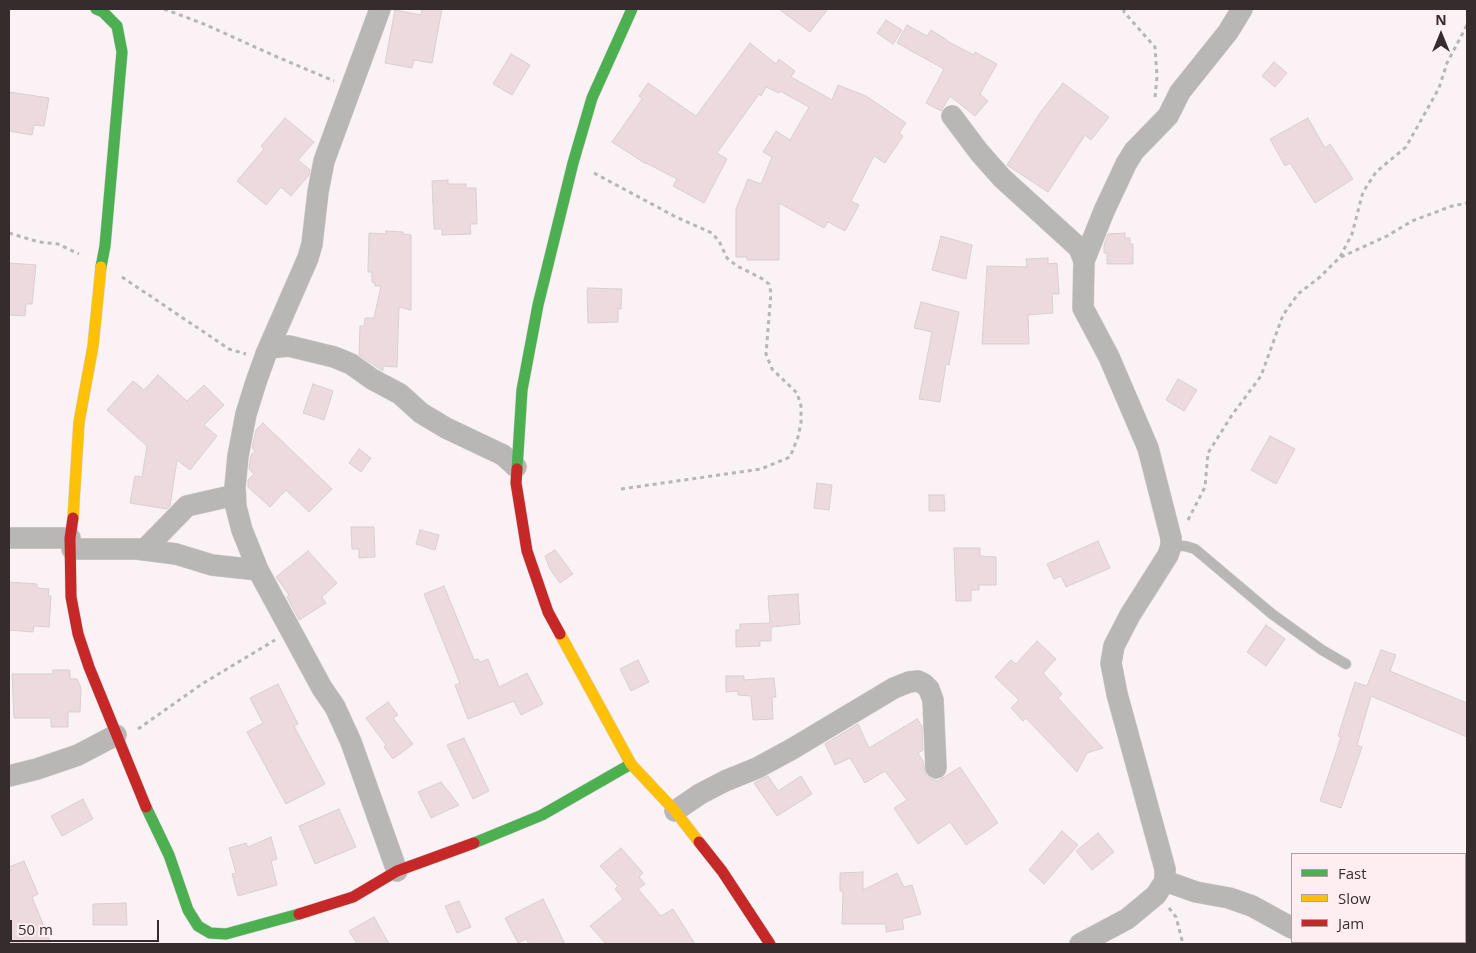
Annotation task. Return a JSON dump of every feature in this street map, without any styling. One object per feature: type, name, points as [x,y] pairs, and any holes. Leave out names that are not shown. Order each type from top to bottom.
[{"type":"street","points":[[96,9],[103,12],[117,26],[122,52],[94,346],[79,422],[71,543],[71,598],[78,634],[88,667],[152,821],[169,855],[188,910],[202,935],[210,933],[226,934],[353,897],[397,871],[497,835],[542,815],[631,764]]},
{"type":"street","points":[[380,9],[324,161],[318,192],[312,244],[308,258],[267,351],[246,414],[238,456],[235,494],[242,530],[258,570],[322,688],[335,707],[351,742],[397,871]]},
{"type":"street","points":[[632,9],[592,98],[573,163],[538,305],[522,390],[516,467],[516,483],[526,551],[548,612],[631,764],[675,811],[722,871],[770,944]]},
{"type":"street","points":[[1080,944],[1127,919],[1160,888],[1165,870],[1116,694],[1111,663],[1114,646],[1130,615],[1168,555],[1171,542],[1148,448],[1109,357],[1083,308],[1084,260],[1104,211],[1134,151],[1168,116],[1180,92],[1228,32],[1242,9]]},
{"type":"street","points":[[952,116],[979,152],[1002,178],[1079,248],[1084,260]]},
{"type":"street","points":[[267,351],[289,346],[334,357],[350,364],[372,379],[400,394],[421,413],[446,428],[503,455],[516,467]]},
{"type":"street","points":[[144,550],[187,506],[235,494]]},
{"type":"street","points":[[9,538],[176,554],[212,565],[258,570]]},
{"type":"street","points":[[675,811],[700,794],[785,753],[894,688],[908,682],[918,681],[924,684],[929,688],[933,700],[936,768]]},
{"type":"street","points":[[9,776],[37,770],[117,738]]},
{"type":"street","points":[[1160,888],[1196,892],[1237,901],[1252,906],[1291,927]]},
{"type":"lane","points":[[1171,542],[1195,549],[1272,614],[1322,650],[1346,664]]},
{"type":"path","points":[[164,9],[204,24],[266,53],[350,88]]},
{"type":"path","points":[[1124,9],[1155,46],[1157,77],[1154,96],[1169,102],[1177,101]]},
{"type":"path","points":[[1171,542],[1182,531],[1205,487],[1208,453],[1236,409],[1261,376],[1283,315],[1298,294],[1320,277],[1340,257],[1352,234],[1363,192],[1376,172],[1406,147],[1439,88],[1447,63],[1467,25]]},
{"type":"path","points":[[573,163],[611,181],[676,217],[712,233],[719,241],[727,258],[736,266],[769,284],[771,293],[766,354],[772,369],[798,393],[802,406],[802,423],[790,457],[761,469],[621,489]]},
{"type":"path","points":[[1340,257],[1388,236],[1412,221],[1452,206],[1467,203]]},
{"type":"path","points":[[9,233],[39,242],[58,244],[74,251],[139,287],[229,349],[242,354],[267,351]]},
{"type":"path","points":[[117,738],[143,726],[202,684],[291,632]]},
{"type":"path","points":[[1160,888],[1167,904],[1176,917],[1183,944]]},
{"type":"building","points":[[422,9],[442,9],[432,63],[414,60],[412,68],[385,63],[395,10],[421,15]]},
{"type":"building","points":[[779,9],[828,9],[810,32]]},
{"type":"building","points":[[886,20],[902,30],[893,44],[877,33]]},
{"type":"building","points":[[907,25],[927,36],[931,30],[974,55],[975,52],[997,64],[980,94],[988,101],[975,116],[950,96],[941,111],[926,103],[944,69],[897,43]]},
{"type":"building","points":[[750,43],[776,64],[779,59],[795,71],[791,77],[832,100],[838,85],[866,96],[906,123],[899,133],[903,136],[885,163],[874,156],[851,201],[859,205],[845,231],[828,222],[824,228],[779,203],[779,260],[747,260],[747,257],[736,257],[736,209],[748,179],[761,184],[772,157],[763,152],[776,131],[790,140],[809,107],[780,91],[779,93],[766,87],[717,153],[727,159],[704,203],[673,186],[677,179],[646,164],[612,142],[642,99],[639,96],[648,83],[696,116]]},
{"type":"building","points":[[511,54],[530,65],[512,95],[493,84]]},
{"type":"building","points":[[1274,62],[1287,73],[1275,87],[1262,76]]},
{"type":"building","points":[[1063,83],[1109,117],[1091,140],[1085,135],[1048,192],[1007,165],[1040,113]]},
{"type":"building","points":[[9,92],[49,98],[44,126],[34,125],[32,135],[9,131]]},
{"type":"building","points":[[285,118],[314,142],[298,160],[310,170],[309,175],[291,196],[281,187],[266,205],[237,181],[264,149],[261,146]]},
{"type":"building","points":[[1308,118],[1325,148],[1330,144],[1353,179],[1315,203],[1290,163],[1285,166],[1270,139]]},
{"type":"building","points":[[448,180],[448,184],[466,184],[466,188],[476,188],[477,224],[470,224],[471,234],[442,235],[442,229],[434,229],[432,181]]},
{"type":"building","points":[[386,231],[403,232],[403,234],[411,235],[411,310],[399,307],[397,367],[383,366],[383,371],[359,355],[360,326],[364,326],[365,318],[374,318],[381,286],[375,286],[375,283],[372,282],[372,272],[368,272],[369,233],[386,234]]},
{"type":"building","points":[[1125,233],[1125,238],[1130,238],[1130,244],[1133,244],[1133,264],[1107,264],[1107,253],[1104,253],[1104,245],[1108,234]]},
{"type":"building","points":[[941,236],[972,245],[966,279],[932,270]]},
{"type":"building","points":[[1048,258],[1048,264],[1057,263],[1059,294],[1052,294],[1053,313],[1028,315],[1029,344],[982,344],[987,266],[1027,267],[1026,259]]},
{"type":"building","points":[[9,263],[36,265],[32,304],[26,304],[25,316],[9,315]]},
{"type":"building","points":[[588,288],[622,289],[621,309],[618,309],[618,322],[588,323]]},
{"type":"building","points":[[921,302],[959,312],[949,365],[946,364],[940,402],[919,399],[932,332],[914,328]]},
{"type":"building","points":[[158,375],[187,401],[204,385],[224,405],[204,425],[217,436],[190,470],[177,460],[170,506],[167,509],[130,503],[135,476],[142,477],[147,446],[107,410],[133,381],[144,390]]},
{"type":"building","points":[[1178,379],[1197,390],[1184,411],[1166,400]]},
{"type":"building","points":[[313,384],[333,391],[324,420],[303,413]]},
{"type":"building","points":[[263,423],[332,489],[309,512],[286,490],[270,507],[248,487],[248,480],[254,474],[249,469],[251,455],[255,451],[252,448],[256,430]]},
{"type":"building","points":[[1270,436],[1295,449],[1276,484],[1251,470]]},
{"type":"building","points":[[359,449],[371,458],[361,472],[349,463]]},
{"type":"building","points":[[817,483],[832,485],[829,510],[814,508]]},
{"type":"building","points":[[929,495],[944,495],[945,511],[929,511]]},
{"type":"building","points":[[351,527],[374,527],[375,557],[359,558],[359,549],[352,549]]},
{"type":"building","points":[[420,530],[439,535],[435,550],[416,544]]},
{"type":"building","points":[[1098,541],[1110,568],[1066,587],[1061,576],[1054,579],[1047,564]]},
{"type":"building","points":[[954,548],[980,548],[980,556],[996,557],[996,585],[979,585],[979,590],[971,590],[971,601],[956,601]]},
{"type":"building","points":[[555,550],[573,574],[560,583],[550,569],[545,556]]},
{"type":"building","points":[[308,551],[337,583],[322,597],[326,603],[299,620],[287,597],[289,595],[276,577]]},
{"type":"building","points":[[9,582],[37,584],[37,588],[49,589],[48,596],[51,596],[49,627],[34,626],[33,632],[9,630]]},
{"type":"building","points":[[444,586],[474,660],[478,659],[480,662],[488,659],[499,687],[527,673],[543,704],[521,715],[514,701],[468,719],[455,685],[460,683],[424,594]]},
{"type":"building","points":[[798,594],[800,624],[771,627],[771,641],[760,641],[760,646],[736,647],[736,630],[740,630],[740,624],[770,623],[768,596]]},
{"type":"building","points":[[1266,625],[1285,639],[1266,666],[1247,652]]},
{"type":"building","points":[[1037,641],[1056,659],[1043,673],[1062,694],[1058,698],[1103,748],[1087,753],[1077,772],[1026,718],[1023,721],[1011,708],[1019,700],[995,677],[1011,660],[1016,664]]},
{"type":"building","points":[[1381,650],[1396,655],[1390,671],[1467,703],[1467,737],[1371,696],[1357,745],[1362,747],[1341,808],[1320,801],[1341,737],[1338,736],[1355,682],[1367,686]]},
{"type":"building","points":[[638,660],[649,682],[631,691],[620,669]]},
{"type":"building","points":[[53,670],[70,670],[70,679],[77,679],[81,688],[80,712],[68,712],[68,727],[51,727],[51,718],[14,718],[12,674],[53,674]]},
{"type":"building","points":[[726,676],[744,676],[744,680],[774,678],[776,697],[772,697],[773,719],[753,720],[751,696],[738,695],[738,691],[726,692]]},
{"type":"building","points":[[278,684],[298,724],[294,726],[325,784],[286,804],[247,732],[263,723],[250,698]]},
{"type":"building","points":[[388,702],[398,715],[393,718],[413,744],[393,759],[384,747],[386,745],[366,718]]},
{"type":"building","points":[[917,719],[922,726],[923,750],[918,753],[923,761],[926,775],[938,781],[960,767],[998,823],[966,845],[950,822],[918,844],[894,808],[907,800],[885,771],[865,783],[850,758],[835,765],[825,744],[858,724],[869,748]]},
{"type":"building","points":[[464,738],[489,791],[473,799],[447,745]]},
{"type":"building","points":[[768,776],[778,791],[801,776],[812,794],[777,816],[754,783]]},
{"type":"building","points":[[441,782],[459,805],[431,818],[418,792]]},
{"type":"building","points":[[83,799],[93,819],[62,836],[51,816]]},
{"type":"building","points":[[339,809],[356,847],[315,864],[299,826]]},
{"type":"building","points":[[1062,831],[1078,845],[1044,884],[1029,870]]},
{"type":"building","points":[[1098,833],[1114,852],[1092,870],[1076,851]]},
{"type":"building","points":[[271,837],[277,859],[271,861],[277,885],[238,896],[232,874],[236,873],[229,848],[246,843],[248,847]]},
{"type":"building","points":[[621,848],[643,873],[639,877],[645,884],[638,889],[661,916],[673,909],[695,944],[606,944],[590,926],[623,899],[615,889],[618,886],[600,866]]},
{"type":"building","points":[[24,861],[38,894],[32,897],[51,944],[9,944],[9,867]]},
{"type":"building","points":[[863,872],[863,890],[897,873],[904,887],[912,885],[921,914],[902,919],[904,929],[886,932],[886,924],[842,924],[843,891],[840,891],[840,873]]},
{"type":"building","points":[[543,899],[565,944],[529,944],[526,939],[518,943],[505,918]]},
{"type":"building","points":[[459,901],[471,927],[457,933],[445,906]]},
{"type":"building","points":[[126,903],[127,925],[93,925],[93,904]]},
{"type":"building","points":[[374,917],[389,944],[357,944],[349,931]]},
{"type":"traffic: fast","points":[[96,9],[103,12],[117,26],[122,52],[105,246],[101,267]]},
{"type":"traffic: fast","points":[[517,469],[522,390],[538,305],[573,163],[592,98],[632,9]]},
{"type":"traffic: fast","points":[[474,843],[542,815],[631,764]]},
{"type":"traffic: fast","points":[[146,807],[169,855],[188,910],[198,926],[210,933],[226,934],[299,914]]},
{"type":"traffic: slow","points":[[73,518],[79,422],[93,346],[101,267]]},
{"type":"traffic: slow","points":[[560,634],[631,764],[675,811],[699,842]]},
{"type":"traffic: jam","points":[[517,469],[516,483],[527,551],[548,612],[560,634]]},
{"type":"traffic: jam","points":[[73,518],[70,538],[71,597],[78,634],[89,667],[146,807]]},
{"type":"traffic: jam","points":[[699,842],[722,871],[770,944]]},
{"type":"traffic: jam","points":[[299,914],[353,897],[397,871],[474,843]]}]
